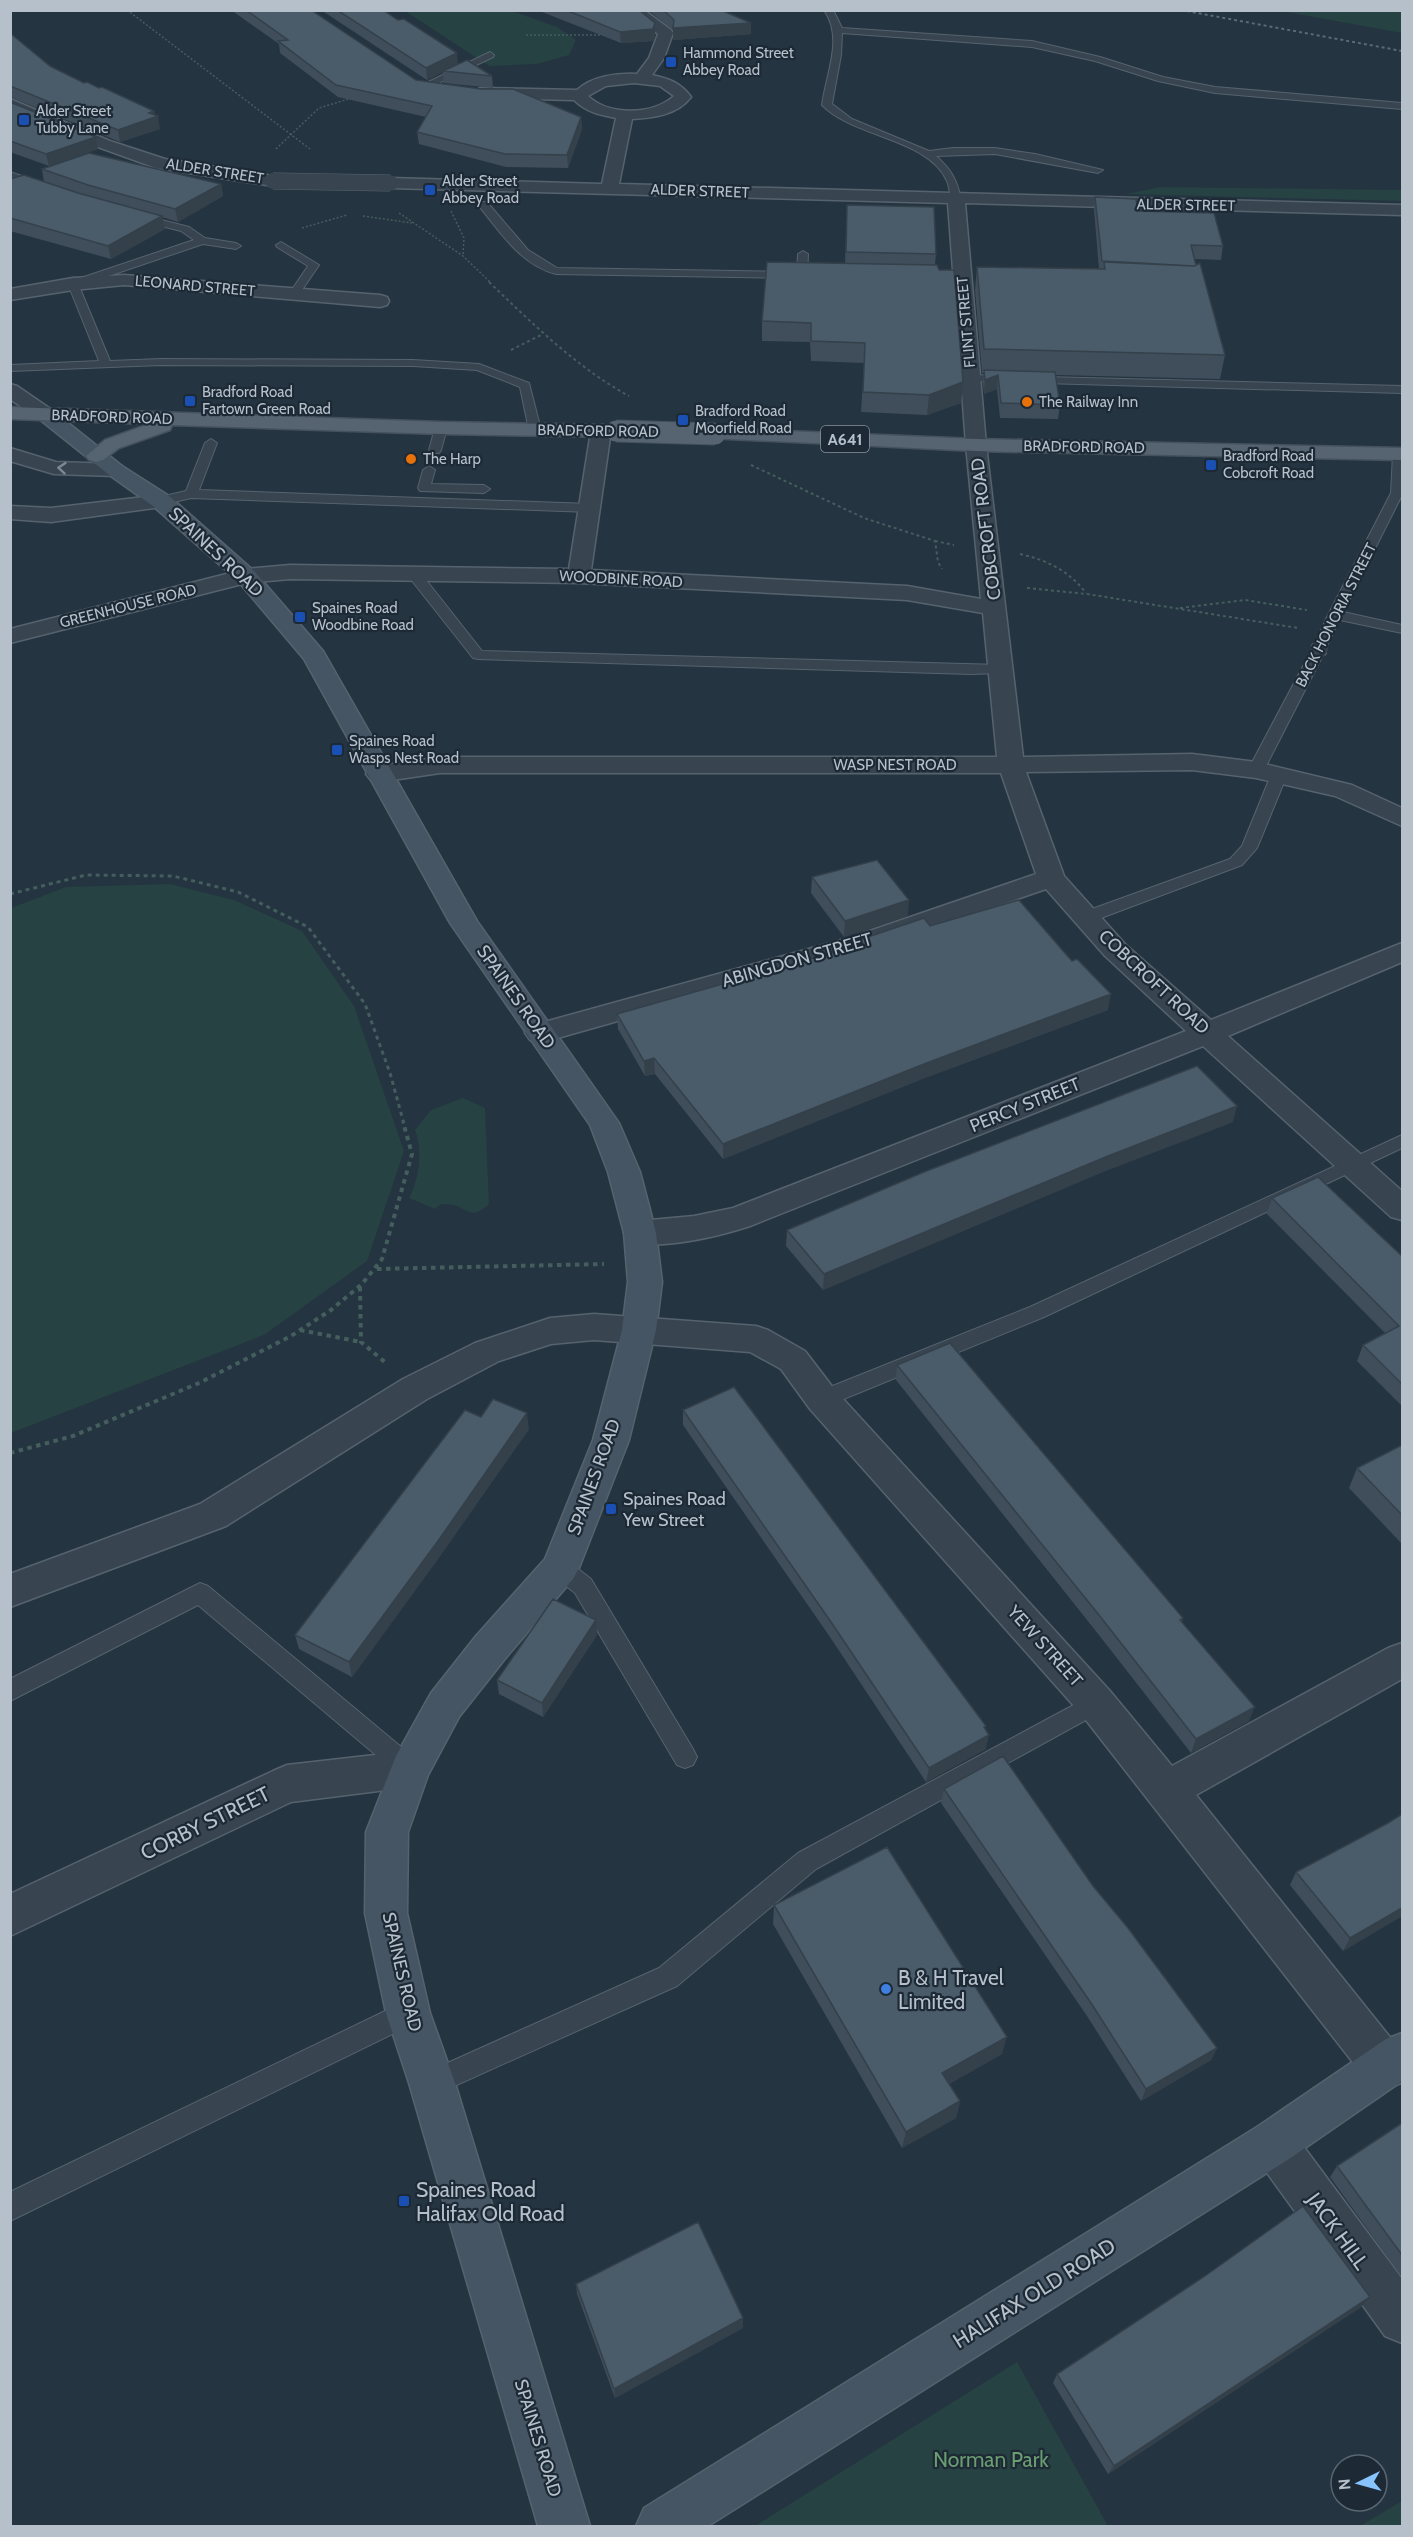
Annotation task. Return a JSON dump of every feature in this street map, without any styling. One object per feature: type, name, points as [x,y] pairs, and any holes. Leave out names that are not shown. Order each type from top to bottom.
[{"type":"main road","name":"A641","points":[[10,414],[45,414]]},
{"type":"main road","name":"BRADFORD ROAD","points":[[45,414],[441,428],[715,434],[976,445],[1401,454]]},
{"type":"main road","points":[[96,456],[112,444],[128,437],[184,419]]},
{"type":"street","points":[[634,10],[666,33],[656,58],[642,78]]},
{"type":"street","points":[[418,84],[456,92],[581,95],[594,84],[642,78],[671,85],[681,91],[683,97],[674,106],[661,111],[625,114],[595,110],[585,105],[581,95]]},
{"type":"street","name":"ALDER STREET","points":[[13,107],[104,144],[162,164],[273,180],[1402,210]]},
{"type":"street","points":[[609,189],[625,114]]},
{"type":"street","name":"FLINT STREET","points":[[956,199],[976,445]]},
{"type":"street","name":"LEONARD STREET","points":[[10,295],[73,284],[124,280],[381,301]]},
{"type":"street","points":[[10,390],[45,414]]},
{"type":"street","name":"BRADFORD ROAD","points":[[10,422],[45,414]]},
{"type":"street","name":"SPAINES ROAD","points":[[45,414],[96,456],[161,501],[246,576],[315,656],[464,924],[604,1122],[624,1173],[642,1248],[645,1282],[639,1330],[611,1440],[560,1568],[490,1648],[445,1705],[410,1768],[387,1832],[386,1913],[408,2013],[432,2083],[564,2526]]},
{"type":"street","points":[[579,576],[590,508],[608,431]]},
{"type":"street","name":"COBCROFT ROAD","points":[[976,445],[1011,765],[1051,878],[1115,950],[1402,1209]]},
{"type":"street","points":[[10,454],[54,468],[115,470]]},
{"type":"street","name":"SPAINES ROAD","points":[[10,512],[51,515],[161,501]]},
{"type":"street","name":"WOODBINE ROAD","points":[[246,576],[290,572],[579,576],[907,593],[995,608]]},
{"type":"street","name":"GREENHOUSE ROAD","points":[[10,636],[246,576]]},
{"type":"street","name":"WASP NEST ROAD","points":[[379,774],[440,765],[1011,765],[1192,762],[1268,773],[1343,790],[1401,814]]},
{"type":"street","name":"ABINGDON STREET","points":[[540,1033],[862,943],[1051,878]]},
{"type":"street","name":"PERCY STREET","points":[[642,1248],[694,1228],[740,1218],[1208,1033],[1402,952]]},
{"type":"street","name":"YEW STREET","points":[[10,1591],[213,1515],[416,1389],[487,1352],[550,1331],[594,1327],[756,1339],[793,1360],[822,1399],[1096,1703],[1394,2061]]},
{"type":"street","points":[[1167,1790],[1402,1660]]},
{"type":"street","name":"CORBY STREET","points":[[10,1916],[287,1784],[410,1768]]},
{"type":"street","name":"HALIFAX OLD ROAD","points":[[662,2526],[1273,2143],[1394,2061]]},
{"type":"street","name":"JACK HILL","points":[[1273,2143],[1402,2319]]},
{"type":"lane","points":[[828,10],[832,14],[837,30],[838,50],[828,87],[827,105],[847,120],[930,154],[945,170],[956,190],[956,199]]},
{"type":"lane","points":[[837,30],[1032,44],[1097,59],[1161,79],[1215,90],[1402,105]]},
{"type":"lane","points":[[418,84],[490,55]]},
{"type":"lane","points":[[930,154],[985,148],[1023,153],[1098,170]]},
{"type":"lane","points":[[10,175],[53,190]]},
{"type":"lane","points":[[483,204],[528,257],[541,267],[556,271],[808,275],[803,254]]},
{"type":"lane","points":[[126,214],[185,229],[202,241]]},
{"type":"lane","points":[[106,364],[73,284],[202,241],[236,246]]},
{"type":"lane","points":[[281,245],[314,265],[294,294]]},
{"type":"lane","points":[[10,368],[106,364],[402,363],[478,367],[525,385],[535,430]]},
{"type":"lane","points":[[970,379],[1402,390]]},
{"type":"lane","points":[[435,450],[441,428]]},
{"type":"lane","points":[[191,494],[211,442]]},
{"type":"lane","name":"BACK HONORIA STREET","points":[[1087,917],[1236,862],[1249,848],[1268,773],[1318,651],[1397,493],[1401,454]]},
{"type":"lane","points":[[429,470],[424,488],[484,489]]},
{"type":"lane","points":[[161,501],[191,494],[590,508]]},
{"type":"lane","points":[[414,574],[478,655],[959,670],[1001,669]]},
{"type":"lane","points":[[1335,618],[1402,629]]},
{"type":"lane","points":[[822,1399],[1037,1312],[1402,1141]]},
{"type":"lane","points":[[560,1568],[583,1586],[685,1757]]},
{"type":"lane","points":[[10,1691],[200,1593],[410,1768]]},
{"type":"lane","points":[[432,2083],[668,1977],[807,1861],[1096,1703]]},
{"type":"lane","points":[[10,2206],[408,2013]]},
{"type":"path","points":[[526,35],[566,37],[666,33]]},
{"type":"path","points":[[249,178],[291,133],[319,108],[418,84]]},
{"type":"path","points":[[437,184],[464,238],[464,255]]},
{"type":"path","points":[[236,246],[351,214]]},
{"type":"path","points":[[362,216],[416,224]]},
{"type":"path","points":[[1300,628],[1174,608],[1245,600],[1335,618]]},
{"type":"path","points":[[10,894],[86,876],[173,876],[238,892],[308,927],[365,1004],[390,1073],[412,1154],[382,1259],[377,1269],[360,1287],[300,1330],[182,1391],[79,1434],[10,1453]]},
{"type":"path","points":[[377,1269],[642,1248]]},
{"type":"path","points":[[360,1287],[361,1342]]},
{"type":"path","points":[[300,1330],[361,1342],[416,1389]]},
{"type":"green space","points":[[405,11],[512,11],[557,27],[576,40],[569,55],[537,64],[489,66]]},
{"type":"green space","points":[[1281,11],[1402,11],[1402,33]]},
{"type":"green space","points":[[1161,187],[1402,190],[1402,201],[1126,194]]},
{"type":"green space","points":[[170,884],[234,900],[302,931],[354,1006],[404,1151],[367,1261],[264,1335],[11,1433],[11,908],[66,887]]},
{"type":"green space","points":[[463,1098],[485,1108],[489,1204],[476,1212],[441,1204],[435,1209],[409,1198],[419,1165],[419,1147],[415,1130],[431,1110]]},
{"type":"green space","name":"Norman Park","points":[[1017,2362],[1108,2526],[755,2526]]},
{"type":"green space","points":[[1402,2501],[1402,2526],[1360,2526],[1382,2513],[1389,2513],[1389,2509]]},
{"type":"building","points":[[246,10],[311,10],[416,80],[481,89],[513,89],[581,117],[567,155],[505,154],[417,132],[432,106],[336,85],[278,41],[288,40]]},
{"type":"building","points":[[337,10],[383,10],[398,20],[404,19],[457,53],[426,68]]},
{"type":"building","points":[[566,10],[639,10],[655,23],[653,29],[620,32]]},
{"type":"building","points":[[663,10],[721,10],[751,23],[673,28],[674,20]]},
{"type":"building","points":[[10,33],[50,66],[84,83],[102,87],[154,111],[149,113],[158,116],[118,130],[10,86]]},
{"type":"building","points":[[467,60],[492,76],[443,71]]},
{"type":"building","points":[[10,102],[96,137],[46,154],[10,141]]},
{"type":"building","points":[[89,153],[221,184],[175,209],[88,185],[42,169]]},
{"type":"building","points":[[24,175],[78,193],[162,216],[108,246],[10,218],[10,179]]},
{"type":"building","points":[[1095,197],[1136,199],[1138,211],[1214,213],[1223,246],[1191,245],[1196,265],[1194,266],[1102,261]]},
{"type":"building","points":[[847,205],[934,207],[936,254],[846,252]]},
{"type":"building","points":[[767,262],[937,265],[939,270],[954,270],[963,382],[929,395],[863,392],[865,343],[811,341],[811,323],[762,321]]},
{"type":"building","points":[[1104,262],[1194,266],[1200,263],[1225,355],[984,349],[977,267],[1105,269]]},
{"type":"building","points":[[984,370],[1055,372],[1060,405],[1001,403],[998,375],[985,380]]},
{"type":"building","points":[[877,860],[909,900],[845,921],[812,877]]},
{"type":"building","points":[[1019,900],[1072,961],[1077,959],[1111,994],[924,1064],[723,1144],[654,1058],[644,1061],[617,1014],[863,944],[859,940],[924,918],[930,926]]},
{"type":"building","points":[[1197,1066],[1237,1106],[1108,1156],[824,1274],[787,1230],[924,1172]]},
{"type":"building","points":[[1318,1177],[1402,1256],[1402,1384],[1363,1345],[1399,1326],[1272,1198]]},
{"type":"building","points":[[950,1343],[1183,1618],[1180,1620],[1255,1707],[1196,1739],[897,1365]]},
{"type":"building","points":[[734,1387],[986,1726],[984,1727],[989,1735],[929,1768],[831,1622],[683,1410]]},
{"type":"building","points":[[493,1399],[527,1413],[438,1541],[349,1662],[295,1635],[465,1410],[481,1417]]},
{"type":"building","points":[[1402,1445],[1402,1515],[1357,1468]]},
{"type":"building","points":[[553,1599],[596,1620],[542,1703],[497,1680]]},
{"type":"building","points":[[1003,1756],[1093,1886],[1128,1928],[1217,2048],[1146,2089],[1091,2003],[944,1789]]},
{"type":"building","points":[[1402,1814],[1402,1908],[1350,1938],[1296,1872]]},
{"type":"building","name":"B & H Travel Limited","points":[[887,1847],[1007,2037],[942,2073],[960,2101],[906,2132],[774,1905]]},
{"type":"building","points":[[1402,2123],[1402,2255],[1337,2166]]},
{"type":"building","points":[[1303,2206],[1370,2297],[1114,2466],[1057,2374],[1205,2276]]},
{"type":"building","points":[[698,2222],[743,2318],[614,2389],[576,2284]]},
{"type":"railway","points":[[1181,10],[1402,51]]},
{"type":"place","name":"Hammond Street Abbey Road","points":[[671,62]]},
{"type":"place","name":"Alder Street Tubby Lane","points":[[24,120]]},
{"type":"place","name":"Alder Street Abbey Road","points":[[430,190]]},
{"type":"place","name":"Bradford Road Fartown Green Road","points":[[190,401]]},
{"type":"place","name":"The Railway Inn","points":[[1027,402]]},
{"type":"place","name":"Bradford Road Moorfield Road","points":[[683,420]]},
{"type":"place","name":"The Harp","points":[[411,459]]},
{"type":"place","name":"Bradford Road Cobcroft Road","points":[[1211,465]]},
{"type":"place","name":"Spaines Road Woodbine Road","points":[[300,617]]},
{"type":"place","name":"Spaines Road Wasps Nest Road","points":[[337,750]]},
{"type":"place","name":"Spaines Road Yew Street","points":[[611,1509]]},
{"type":"place","name":"B & H Travel Limited","points":[[886,1989]]},
{"type":"place","name":"Spaines Road Halifax Old Road","points":[[404,2201]]}]
